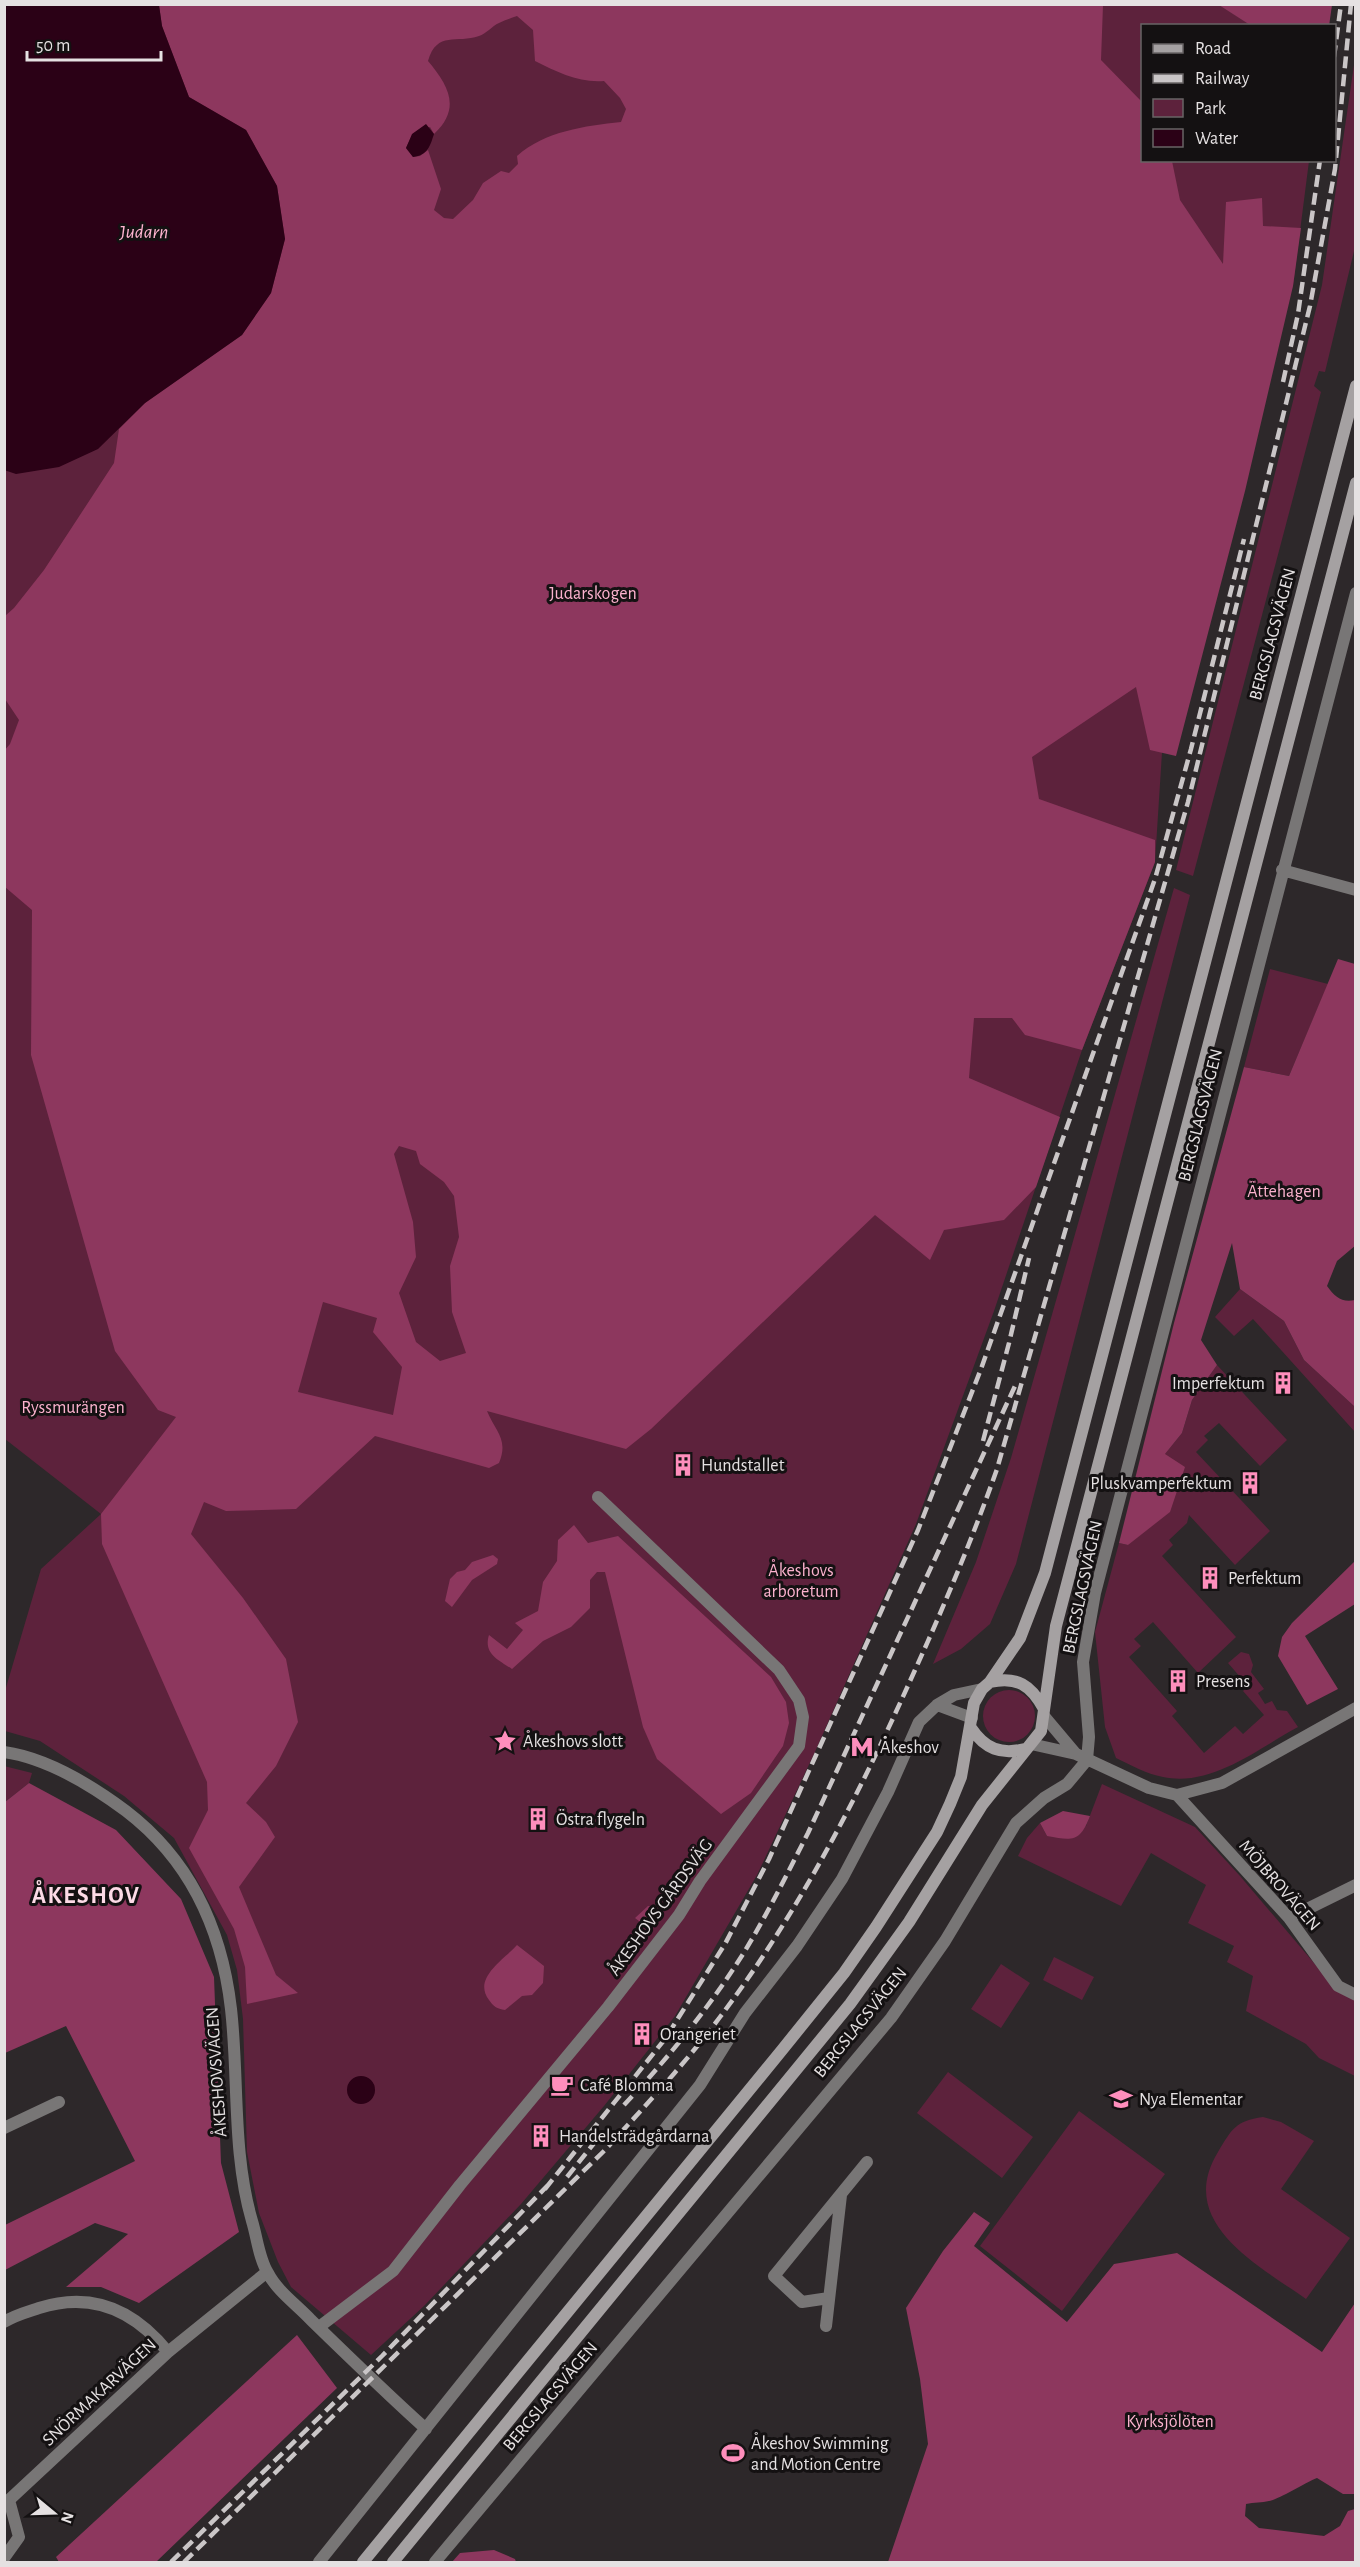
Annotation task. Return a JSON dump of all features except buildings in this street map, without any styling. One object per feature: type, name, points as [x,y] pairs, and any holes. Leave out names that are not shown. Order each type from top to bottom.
[{"type":"main road","name":"BERGSLAGSVÄGEN","points":[[363,2562],[844,1973],[937,1832],[961,1777],[974,1703],[1022,1635],[1045,1573],[1356,386]]},
{"type":"main road","name":"BERGSLAGSVÄGEN","points":[[393,2562],[850,2004],[909,1922],[982,1805],[1041,1731],[1056,1626],[1356,483]]},
{"type":"main road","points":[[986,1686],[1010,1679],[1023,1683],[1037,1695],[1044,1712]]},
{"type":"main road","points":[[971,1723],[979,1740],[992,1749],[1009,1753],[1028,1747]]},
{"type":"street","name":"BERGSLAGSVÄGEN","points":[[435,2562],[891,2018],[945,1941],[1016,1823],[1044,1798],[1067,1784],[1088,1760],[1089,1737],[1083,1662],[1095,1593],[1356,593]]},
{"type":"street","points":[[1282,870],[1356,890]]},
{"type":"street","name":"ÅKESHOVS GÅRDSVÄG","points":[[319,2327],[393,2271],[460,2186],[609,2007],[679,1915],[700,1881],[799,1746],[803,1717],[799,1700],[779,1670],[598,1497]]},
{"type":"street","points":[[319,2562],[700,2085],[745,2013],[797,1946],[842,1879],[888,1792],[919,1722],[937,1705],[954,1695],[986,1686]]},
{"type":"street","points":[[937,1705],[971,1723]]},
{"type":"street","points":[[1028,1747],[1076,1754],[1149,1788],[1177,1795],[1222,1783],[1356,1708]]},
{"type":"street","points":[[1044,1712],[1076,1754]]},
{"type":"street","name":"ÅKESHOVSVÄGEN","points":[[4,1752],[18,1754],[74,1778],[102,1794],[150,1829],[174,1857],[202,1904],[221,1949],[231,2010],[235,2111],[244,2195],[267,2272],[277,2286],[426,2429]]},
{"type":"street","name":"MÖJBROVÄGEN","points":[[1177,1795],[1289,1918],[1338,1986],[1356,1995]]},
{"type":"street","points":[[1289,1918],[1356,1885]]},
{"type":"street","points":[[4,2128],[58,2102]]},
{"type":"street","points":[[829,2298],[802,2302],[774,2276],[867,2162]]},
{"type":"street","points":[[826,2326],[841,2193]]},
{"type":"street","name":"SNÖRMAKARVÄGEN","points":[[4,2558],[19,2537],[9,2500],[98,2420],[168,2352],[267,2272]]},
{"type":"street","points":[[4,2322],[12,2316],[57,2302],[87,2301],[112,2307],[153,2333],[168,2352]]},
{"type":"green space","name":"Judarskogen","points":[[1219,4],[1249,24],[1141,24],[1141,162],[1309,162],[1293,286],[1251,412],[1163,737],[1155,862],[1082,1050],[994,1311],[916,1524],[814,1754],[757,1875],[675,2016],[604,2106],[521,2204],[424,2306],[371,2355],[291,2287],[278,2262],[259,2213],[247,2152],[243,2019],[237,1970],[227,1935],[174,1838],[124,1796],[40,1741],[5,1731],[5,1691],[41,1569],[101,1514],[5,1439],[5,5]]},
{"type":"green space","name":"Judarskogen","points":[[159,5],[1103,5],[1101,60],[1141,101],[1141,162],[1172,162],[1180,200],[1223,264],[1226,202],[1262,198],[1263,226],[1301,228],[1293,286],[1245,491],[1176,756],[1150,750],[1136,687],[1032,757],[1039,799],[1155,840],[1155,862],[1082,1050],[1025,1035],[1012,1018],[974,1018],[969,1078],[1060,1117],[1036,1187],[1004,1220],[944,1230],[930,1260],[875,1215],[651,1429],[626,1449],[487,1411],[502,1441],[502,1455],[499,1463],[489,1468],[375,1436],[296,1509],[226,1511],[204,1502],[191,1534],[243,1598],[286,1659],[298,1722],[276,1766],[246,1803],[266,1822],[275,1837],[239,1887],[276,1975],[298,1993],[247,2004],[245,1967],[234,1929],[189,1848],[208,1810],[207,1782],[102,1544],[101,1514],[176,1417],[158,1410],[115,1351],[31,1055],[32,910],[5,887],[4,751],[10,744],[19,720],[5,699],[5,616],[44,570],[114,463],[119,429],[145,403],[242,335],[271,293],[285,239],[277,186],[246,130],[189,97],[162,26]],"holes":[[[517,16],[533,30],[535,61],[577,78],[604,81],[620,98],[626,109],[621,122],[566,131],[540,141],[517,156],[518,164],[509,173],[501,171],[483,183],[473,200],[453,219],[444,218],[434,210],[441,189],[428,150],[420,156],[413,157],[406,148],[421,130],[430,127],[434,134],[448,115],[450,106],[446,88],[428,61],[432,51],[442,42],[479,36],[496,24]],[[399,1146],[416,1151],[420,1164],[444,1182],[454,1196],[459,1237],[450,1266],[452,1312],[466,1353],[440,1361],[416,1342],[399,1293],[416,1257],[413,1222],[394,1154]],[[323,1302],[377,1318],[373,1332],[402,1367],[393,1415],[298,1392]]]},
{"type":"green space","points":[[1219,5],[1332,5],[1329,24],[1248,24]]},
{"type":"green space","points":[[1355,58],[1355,247],[1325,372],[1319,371],[1314,386],[1321,392],[1193,876],[1176,870],[1322,285]]},
{"type":"green space","points":[[1174,888],[1190,895],[1016,1564],[990,1624],[961,1649],[933,1664],[976,1562],[1011,1458]]},
{"type":"green space","name":"Ättehagen","points":[[1338,959],[1355,964],[1356,1245],[1337,1261],[1327,1286],[1339,1298],[1346,1301],[1355,1300],[1355,1407],[1304,1360],[1284,1321],[1240,1289],[1232,1243],[1201,1340],[1217,1365],[1192,1400],[1182,1433],[1165,1454],[1185,1467],[1170,1512],[1128,1545],[1119,1543],[1174,1323],[1244,1067],[1289,1076]]},
{"type":"green space","points":[[1270,969],[1328,984],[1289,1076],[1244,1067]]},
{"type":"green space","points":[[1240,1289],[1284,1321],[1304,1360],[1355,1407],[1355,1432],[1253,1319],[1234,1336],[1215,1317]]},
{"type":"green space","points":[[1217,1365],[1287,1440],[1260,1466],[1219,1423],[1204,1436],[1208,1440],[1196,1452],[1270,1531],[1235,1565],[1189,1515],[1187,1523],[1169,1540],[1173,1545],[1162,1556],[1236,1637],[1198,1673],[1153,1622],[1134,1639],[1141,1646],[1129,1657],[1177,1711],[1172,1716],[1204,1753],[1235,1726],[1243,1734],[1264,1715],[1243,1691],[1248,1686],[1228,1663],[1241,1652],[1249,1654],[1253,1665],[1251,1672],[1264,1689],[1258,1693],[1265,1704],[1272,1701],[1277,1710],[1287,1711],[1298,1727],[1234,1764],[1199,1776],[1181,1779],[1157,1776],[1116,1758],[1105,1727],[1095,1632],[1119,1543],[1128,1545],[1164,1455],[1182,1433],[1192,1400]]},
{"type":"green space","points":[[574,1525],[588,1543],[618,1536],[771,1677],[786,1702],[789,1723],[783,1746],[751,1793],[721,1814],[657,1759],[643,1727],[605,1572],[597,1572],[590,1580],[590,1608],[571,1627],[543,1641],[512,1669],[490,1652],[489,1635],[507,1649],[523,1630],[515,1623],[538,1611],[543,1582],[557,1561],[558,1540]]},
{"type":"green space","points":[[493,1555],[498,1559],[497,1564],[472,1580],[452,1607],[445,1601],[450,1579],[457,1572],[465,1570],[472,1562]]},
{"type":"green space","points":[[1355,1561],[1355,1604],[1305,1636],[1338,1689],[1307,1705],[1278,1656],[1282,1637],[1292,1623]]},
{"type":"green space","points":[[1009,1690],[1019,1692],[1027,1698],[1033,1706],[1035,1716],[1033,1726],[1027,1734],[1019,1740],[1009,1742],[999,1740],[991,1734],[985,1726],[983,1716],[985,1706],[991,1698],[999,1692]]},
{"type":"green space","points":[[4,1766],[32,1773],[29,1783],[5,1802]]},
{"type":"green space","points":[[29,1783],[116,1830],[181,1899],[214,1977],[221,2163],[239,2232],[139,2303],[101,2287],[66,2287],[128,2234],[95,2223],[5,2270],[5,2225],[135,2161],[66,2026],[5,2053],[5,1802]]},
{"type":"green space","points":[[1102,1784],[1195,1827],[1331,1983],[1355,2001],[1355,2076],[1319,2058],[1306,2044],[1246,2011],[1253,1976],[1227,1962],[1234,1946],[1188,1923],[1206,1885],[1151,1853],[1121,1906],[1018,1856],[1027,1838],[1040,1823],[1047,1836],[1086,1826]]},
{"type":"green space","points":[[1063,1811],[1090,1816],[1083,1831],[1069,1839],[1047,1836],[1040,1823]]},
{"type":"green space","points":[[648,1906],[656,1906],[664,1912],[651,1930],[635,1918]]},
{"type":"green space","points":[[517,1945],[544,1966],[543,1983],[532,1995],[522,1996],[502,2010],[489,2000],[485,1992],[485,1984],[492,1969]]},
{"type":"green space","points":[[1054,1957],[1094,1977],[1082,2000],[1043,1980]]},
{"type":"green space","points":[[1001,1964],[1030,1983],[1001,2028],[971,2009]]},
{"type":"green space","points":[[948,2072],[1033,2137],[1002,2178],[917,2113]]},
{"type":"green space","points":[[1079,2111],[1165,2174],[1062,2311],[980,2246]]},
{"type":"green space","points":[[1263,2117],[1281,2122],[1314,2141],[1281,2189],[1350,2238],[1306,2299],[1266,2272],[1228,2239],[1214,2220],[1207,2200],[1207,2177],[1227,2137],[1240,2124]]},
{"type":"green space","name":"Kyrksjölöten","points":[[974,2212],[990,2223],[974,2246],[1067,2322],[1114,2264],[1177,2253],[1322,2352],[1355,2303],[1355,2494],[1343,2494],[1317,2478],[1274,2500],[1246,2504],[1245,2516],[1259,2528],[1324,2536],[1340,2526],[1348,2511],[1355,2509],[1355,2562],[888,2562],[928,2444],[920,2379],[906,2308],[943,2251]]},
{"type":"green space","points":[[297,2335],[337,2388],[156,2562],[59,2562],[56,2557]]},
{"type":"green space","points":[[494,2550],[515,2559],[516,2562],[452,2562],[460,2553]]},
{"type":"water","name":"Judarn","points":[[4,5],[159,5],[162,26],[189,97],[246,130],[277,186],[285,239],[271,293],[242,335],[145,403],[98,449],[59,467],[16,474],[4,470]]},
{"type":"water","points":[[426,124],[434,134],[431,142],[425,152],[413,157],[406,148],[412,134]]},
{"type":"water","points":[[361,2076],[371,2080],[375,2090],[371,2100],[361,2104],[351,2100],[347,2090],[351,2080]]},
{"type":"railway","points":[[1336,42],[1341,4]]},
{"type":"railway","points":[[1336,159],[1351,4]]},
{"type":"railway","points":[[1283,382],[1298,314],[1320,162]]},
{"type":"railway","points":[[184,2562],[605,2150],[693,2052],[749,1977],[803,1893],[873,1760],[958,1570],[997,1469],[1188,802],[1310,306],[1336,162]]},
{"type":"railway","points":[[545,2189],[665,2039],[725,1944],[769,1859],[918,1530],[981,1369],[1155,879],[1191,749],[1244,539]]},
{"type":"railway","points":[[983,1441],[1029,1258]]},
{"type":"railway","points":[[624,2105],[702,2013],[743,1954],[769,1909],[808,1833],[1015,1386]]},
{"type":"railway","points":[[567,2177],[595,2142]]},
{"type":"railway","points":[[171,2562],[382,2356],[550,2183]]},
{"type":"place","name":"Imperfektum","points":[[1283,1383]]},
{"type":"place","name":"Hundstallet","points":[[683,1465]]},
{"type":"place","name":"Pluskvamperfektum","points":[[1250,1483]]},
{"type":"place","name":"Perfektum","points":[[1210,1578]]},
{"type":"place","name":"Presens","points":[[1178,1681]]},
{"type":"place","name":"Åkeshovs slott","points":[[505,1741]]},
{"type":"place","name":"Åkeshov","points":[[862,1747]]},
{"type":"place","name":"Östra flygeln","points":[[538,1819]]},
{"type":"place","name":"Orangeriet","points":[[642,2034]]},
{"type":"place","name":"Café Blomma","points":[[562,2085]]},
{"type":"place","name":"Nya Elementar","points":[[1121,2099]]},
{"type":"place","name":"Handelsträdgårdarna","points":[[541,2136]]},
{"type":"place","name":"Åkeshov Swimming and Motion Centre","points":[[733,2453]]},
{"type":"district","name":"ÅKESHOV","points":[[86,1895]]},
{"type":"park label","name":"Ryssmurängen","points":[[73,1407]]},
{"type":"park label","name":"Åkeshovs arboretum","points":[[801,1580]]}]
